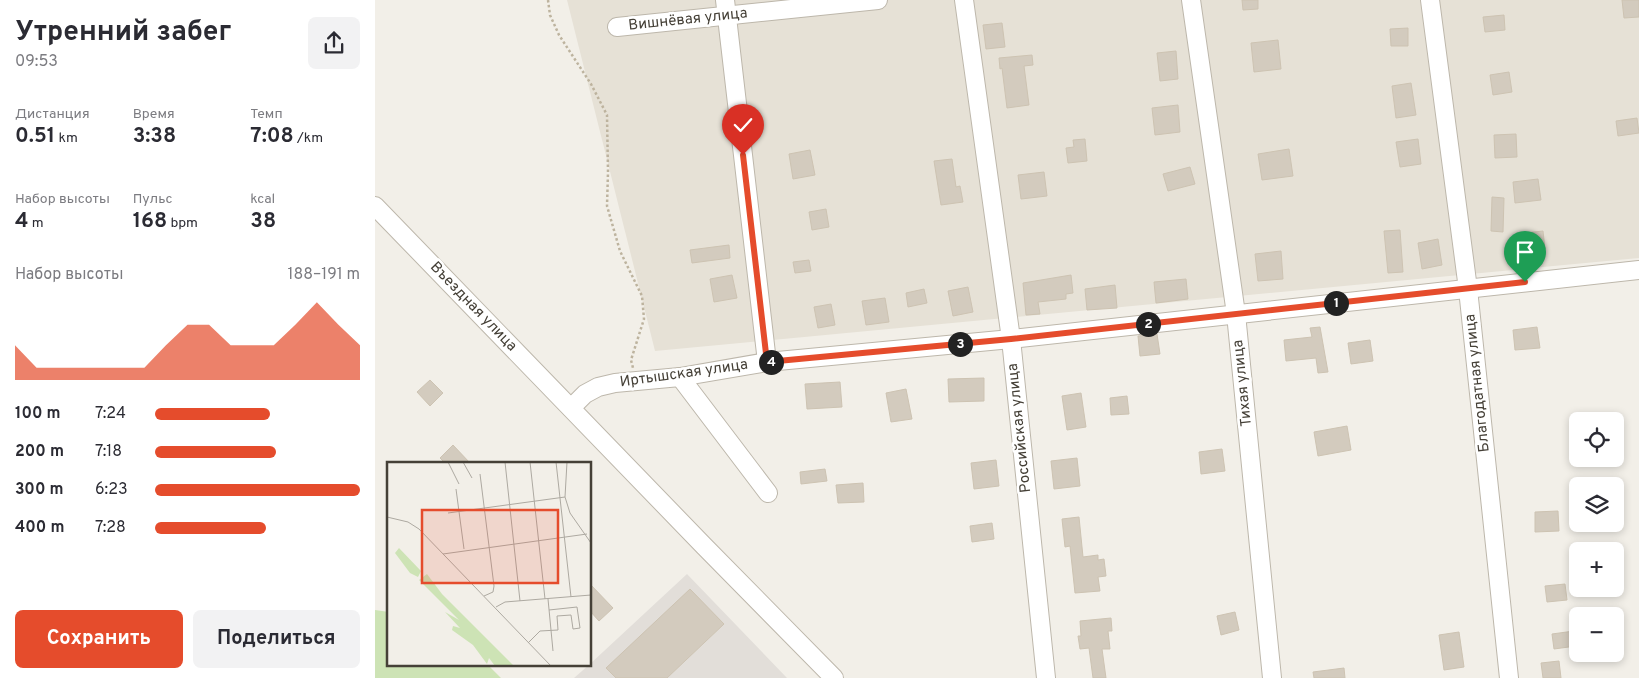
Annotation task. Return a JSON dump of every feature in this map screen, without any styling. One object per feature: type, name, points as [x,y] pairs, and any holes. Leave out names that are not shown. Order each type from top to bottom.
[{"type":"street","name":"Вишнёвая улица","points":[[617,27],[726,8],[877,0]]},
{"type":"street","name":"Российская улица","points":[[964,0],[1011,339],[1046,678]]},
{"type":"street","name":"Тихая улица","points":[[1191,0],[1236,314],[1271,678]]},
{"type":"street","name":"Благодатная улица","points":[[1430,0],[1468,289],[1509,678]]},
{"type":"street","points":[[726,8],[767,362]]},
{"type":"street","name":"Въездная улица","points":[[375,206],[834,678]]},
{"type":"street","name":"Иртышская улица","points":[[571,408],[585,394],[598,386],[680,377],[767,362],[1011,339],[1639,270]]},
{"type":"street","points":[[680,377],[768,493]]},
{"type":"path","points":[[548,0],[550,15],[559,35],[591,84],[607,115],[609,172],[607,206],[620,251],[642,296],[644,319],[631,360],[636,381]]},
{"type":"shaded area","points":[[567,0],[1639,0],[1639,258],[655,351]]},
{"type":"shaded area","points":[[687,574],[787,678],[574,678],[588,666],[591,666],[591,663]]},
{"type":"green space","points":[[375,610],[387,612],[387,666],[489,666],[501,678],[375,678]]},
{"type":"building","points":[[1242,0],[1258,0],[1258,9],[1243,10]]},
{"type":"building","points":[[1622,0],[1639,0],[1639,17],[1624,18]]},
{"type":"building","points":[[1504,15],[1505,30],[1485,32],[1483,17]]},
{"type":"building","points":[[1002,23],[1005,47],[986,49],[983,25]]},
{"type":"building","points":[[1408,28],[1408,46],[1391,46],[1390,29]]},
{"type":"building","points":[[1278,40],[1281,69],[1254,72],[1251,43]]},
{"type":"building","points":[[1176,51],[1178,79],[1160,81],[1157,53]]},
{"type":"building","points":[[1032,55],[1033,65],[1024,66],[1029,105],[1007,108],[999,58]]},
{"type":"building","points":[[1509,72],[1512,92],[1493,95],[1490,75]]},
{"type":"building","points":[[1411,83],[1416,115],[1396,118],[1392,86]]},
{"type":"building","points":[[1178,105],[1180,132],[1155,135],[1152,108]]},
{"type":"building","points":[[1637,118],[1639,133],[1618,136],[1616,121]]},
{"type":"building","points":[[1516,134],[1517,157],[1495,158],[1494,135]]},
{"type":"building","points":[[1085,139],[1087,161],[1068,163],[1066,148],[1074,147],[1073,140]]},
{"type":"building","points":[[1418,139],[1421,164],[1400,167],[1396,142]]},
{"type":"building","points":[[1289,149],[1293,176],[1262,180],[1258,154]]},
{"type":"building","points":[[810,150],[815,175],[793,179],[789,154]]},
{"type":"building","points":[[952,159],[956,187],[960,186],[963,202],[941,205],[934,161]]},
{"type":"building","points":[[1190,167],[1195,184],[1168,191],[1163,174]]},
{"type":"building","points":[[1044,172],[1047,196],[1021,199],[1018,175]]},
{"type":"building","points":[[1538,179],[1541,200],[1515,203],[1513,182]]},
{"type":"building","points":[[1492,197],[1504,198],[1503,232],[1491,231]]},
{"type":"building","points":[[826,209],[829,227],[812,230],[809,212]]},
{"type":"building","points":[[1400,230],[1403,272],[1388,273],[1384,231]]},
{"type":"building","points":[[1543,231],[1545,249],[1518,252],[1516,234]]},
{"type":"building","points":[[1438,239],[1442,265],[1422,269],[1418,243]]},
{"type":"building","points":[[729,245],[730,258],[692,263],[690,250]]},
{"type":"building","points":[[1281,251],[1283,279],[1258,281],[1255,254]]},
{"type":"building","points":[[809,260],[811,271],[795,273],[793,262]]},
{"type":"building","points":[[732,275],[737,298],[714,302],[710,279]]},
{"type":"building","points":[[1071,275],[1073,293],[1066,294],[1066,299],[1038,302],[1040,314],[1026,315],[1023,283]]},
{"type":"building","points":[[1186,279],[1188,299],[1156,303],[1154,282]]},
{"type":"building","points":[[1115,285],[1117,308],[1087,310],[1085,289]]},
{"type":"building","points":[[968,287],[973,312],[953,316],[948,291]]},
{"type":"building","points":[[924,289],[927,303],[908,307],[906,293]]},
{"type":"building","points":[[885,298],[889,322],[866,325],[862,301]]},
{"type":"building","points":[[831,304],[835,325],[818,328],[814,307]]},
{"type":"building","points":[[1320,327],[1328,372],[1318,373],[1316,358],[1286,361],[1284,340],[1312,337],[1310,328]]},
{"type":"building","points":[[1537,327],[1540,348],[1515,350],[1513,330]]},
{"type":"building","points":[[1157,334],[1160,354],[1140,356],[1138,336]]},
{"type":"building","points":[[1370,340],[1373,361],[1351,364],[1348,343]]},
{"type":"building","points":[[984,378],[984,401],[949,402],[948,379]]},
{"type":"building","points":[[430,380],[443,393],[430,406],[417,392]]},
{"type":"building","points":[[840,382],[842,407],[807,409],[805,384]]},
{"type":"building","points":[[906,389],[912,419],[891,422],[886,393]]},
{"type":"building","points":[[1081,393],[1086,427],[1067,430],[1062,396]]},
{"type":"building","points":[[1127,396],[1129,414],[1111,415],[1110,398]]},
{"type":"building","points":[[1347,426],[1351,450],[1318,456],[1314,432]]},
{"type":"building","points":[[453,445],[469,462],[444,462],[440,458]]},
{"type":"building","points":[[1222,449],[1225,471],[1201,474],[1199,452]]},
{"type":"building","points":[[1077,458],[1080,486],[1054,489],[1051,461]]},
{"type":"building","points":[[996,460],[999,486],[974,489],[971,463]]},
{"type":"building","points":[[825,469],[827,481],[801,484],[800,472]]},
{"type":"building","points":[[863,483],[864,502],[838,503],[836,485]]},
{"type":"building","points":[[1558,511],[1559,531],[1535,532],[1535,512]]},
{"type":"building","points":[[1079,517],[1083,557],[1098,555],[1098,560],[1104,559],[1106,576],[1098,577],[1100,591],[1075,593],[1070,546],[1065,547],[1062,519]]},
{"type":"building","points":[[992,523],[994,539],[972,542],[970,526]]},
{"type":"building","points":[[1565,584],[1567,600],[1547,602],[1545,586]]},
{"type":"building","points":[[591,585],[613,608],[599,621],[591,612]]},
{"type":"building","points":[[690,589],[724,624],[667,678],[616,678],[606,668]]},
{"type":"building","points":[[1235,612],[1239,630],[1221,635],[1217,616]]},
{"type":"building","points":[[1111,618],[1112,631],[1108,631],[1110,649],[1102,649],[1106,678],[1093,678],[1089,648],[1080,649],[1078,636],[1081,636],[1080,621]]},
{"type":"building","points":[[1459,632],[1464,667],[1444,670],[1439,635]]},
{"type":"building","points":[[1569,632],[1569,647],[1554,649],[1552,634]]},
{"type":"building","points":[[1559,661],[1561,678],[1543,678],[1541,663]]},
{"type":"building","points":[[1344,668],[1345,678],[1314,678],[1313,672]]},
{"type":"route","points":[[743,155],[767,362],[1011,339],[1525,282]]}]
